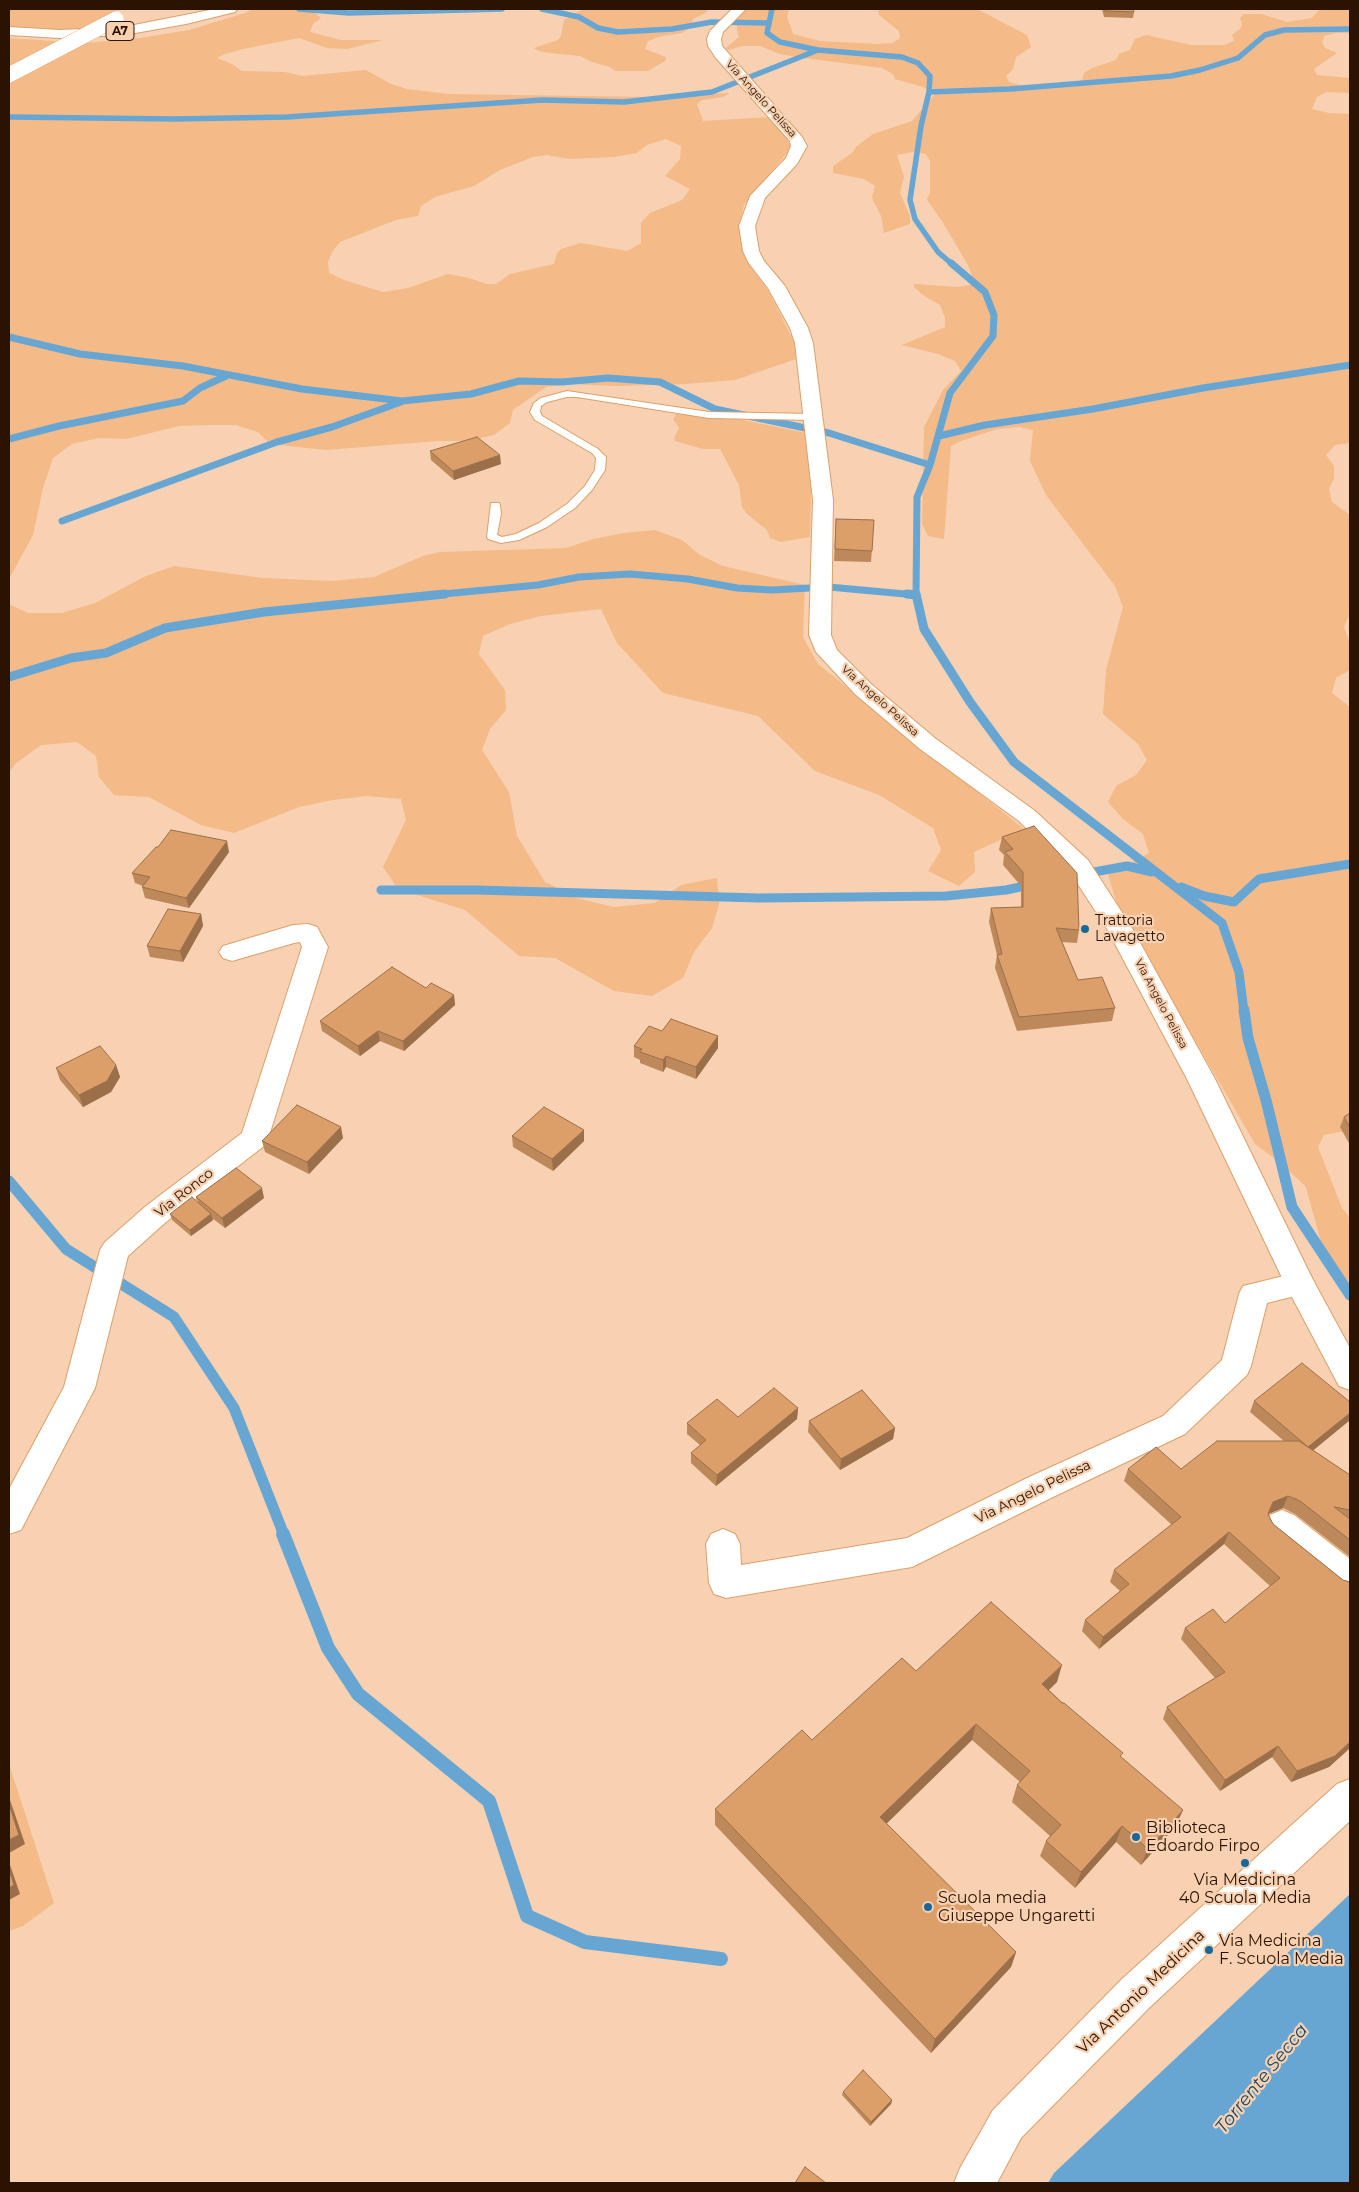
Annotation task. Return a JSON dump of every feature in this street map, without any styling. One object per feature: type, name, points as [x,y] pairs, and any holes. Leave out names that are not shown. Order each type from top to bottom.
[{"type":"main road","name":"A7","points":[[9,31],[70,34],[124,31],[172,23],[230,9]]},
{"type":"main road","name":"Via Angelo Pelissa","points":[[739,9],[717,31],[714,39],[715,46],[797,140],[799,146],[798,153],[792,161],[758,196],[747,226],[756,262],[776,286],[799,328],[804,343],[823,500],[820,635],[827,652],[863,689],[928,744],[1027,816],[1079,866],[1119,928],[1202,1079],[1300,1284],[1350,1377]]},
{"type":"main road","name":"A7","points":[[9,75],[130,12]]},
{"type":"main road","name":"Via Ronco","points":[[9,1520],[79,1388],[115,1250],[156,1214],[254,1139],[314,947],[308,933],[293,934],[232,952]]},
{"type":"main road","name":"Via Angelo Pelissa","points":[[723,1544],[726,1583],[912,1552],[1039,1488],[1174,1425],[1236,1366],[1254,1294],[1300,1284]]},
{"type":"main road","points":[[1282,1525],[1350,1579]]},
{"type":"main road","name":"Via Antonio Medicina","points":[[975,2183],[1007,2124],[1136,1993],[1350,1798]]},
{"type":"lane","points":[[495,505],[496,514],[492,537],[501,540],[519,537],[543,525],[571,506],[590,488],[600,470],[601,457],[595,451],[538,418],[535,412],[537,405],[544,400],[567,394],[578,394],[709,415],[813,416]]},
{"type":"shaded area","points":[[9,9],[121,9],[80,30],[69,32],[9,29]]},
{"type":"shaded area","points":[[253,9],[311,9],[321,18],[313,24],[310,32],[341,40],[383,40],[347,49],[327,48],[299,38],[243,49],[217,58],[232,64],[242,71],[285,72],[302,76],[366,70],[391,84],[407,89],[449,94],[650,97],[729,93],[723,97],[702,100],[697,104],[703,121],[770,117],[785,135],[791,148],[744,205],[740,222],[741,237],[751,267],[769,292],[794,342],[796,359],[735,380],[686,384],[617,386],[570,384],[546,387],[513,410],[510,423],[494,435],[468,441],[438,441],[326,450],[270,444],[258,432],[236,425],[208,425],[179,426],[126,439],[99,438],[72,444],[53,458],[43,488],[33,535],[9,579],[9,38],[85,43],[141,38],[189,30]],"holes":[[[666,139],[681,146],[680,159],[665,176],[690,189],[682,200],[650,213],[641,223],[641,243],[627,251],[581,243],[561,249],[557,253],[554,264],[510,274],[496,284],[487,284],[448,274],[408,288],[383,292],[344,280],[329,273],[328,262],[332,252],[340,242],[396,220],[418,216],[421,206],[435,197],[474,186],[500,170],[533,157],[547,155],[569,159],[614,157],[637,153],[647,145]]]},
{"type":"shaded area","points":[[583,9],[709,9],[693,19],[691,27],[682,33],[662,36],[648,41],[645,49],[666,57],[665,61],[648,71],[615,71],[610,67],[592,62],[580,56],[549,53],[534,48],[558,40],[561,36],[564,20]]},
{"type":"shaded area","points":[[747,9],[789,9],[787,16],[793,34],[820,41],[877,44],[893,43],[900,38],[899,31],[879,15],[878,9],[977,9],[1027,35],[1031,47],[1016,57],[1013,69],[1006,76],[1009,82],[1041,88],[1072,84],[1082,80],[1084,73],[1092,68],[1116,60],[1119,54],[1130,50],[1135,39],[1146,35],[1191,45],[1224,45],[1234,41],[1232,35],[1242,25],[1240,18],[1244,14],[1261,14],[1287,22],[1312,18],[1320,9],[1350,9],[1350,33],[1335,33],[1324,36],[1322,42],[1325,48],[1337,53],[1314,69],[1317,75],[1350,78],[1350,93],[1326,92],[1317,97],[1312,109],[1329,113],[1350,114],[1350,443],[1335,445],[1326,455],[1334,466],[1334,478],[1329,489],[1332,502],[1350,515],[1350,613],[1344,627],[1350,643],[1350,670],[1336,678],[1332,693],[1350,707],[1350,1130],[1324,1135],[1318,1147],[1342,1208],[1350,1218],[1350,1287],[1321,1242],[1306,1187],[1282,1164],[1255,1144],[1118,907],[1108,875],[1149,853],[1143,834],[1123,819],[1108,802],[1116,786],[1136,775],[1147,760],[1138,744],[1103,714],[1106,670],[1123,607],[1115,586],[1046,495],[1030,461],[1033,430],[1020,427],[997,429],[951,446],[944,539],[928,536],[922,524],[924,427],[943,390],[961,371],[955,361],[938,354],[902,345],[945,327],[945,318],[940,305],[923,295],[914,287],[914,284],[958,287],[975,284],[968,265],[927,200],[930,192],[930,161],[926,154],[913,152],[897,155],[904,177],[900,193],[910,216],[910,224],[884,233],[881,216],[872,198],[875,186],[864,179],[833,173],[833,166],[852,153],[857,146],[873,134],[912,121],[935,94],[923,87],[895,79],[893,74],[882,68],[796,57],[780,54],[760,46],[742,46],[729,50],[726,48],[739,37],[737,19]]},
{"type":"shaded area","points":[[676,414],[734,418],[806,433],[811,486],[810,537],[781,542],[770,538],[767,530],[747,514],[742,507],[739,485],[720,449],[703,449],[675,441],[674,438],[679,428],[673,419]]},
{"type":"shaded area","points":[[655,530],[682,540],[700,555],[723,566],[805,585],[803,637],[818,664],[1024,829],[974,852],[975,872],[959,886],[928,871],[941,850],[933,828],[879,795],[815,771],[758,716],[663,693],[617,643],[601,609],[541,616],[510,624],[483,636],[479,654],[505,690],[506,710],[490,729],[482,750],[509,792],[517,836],[545,882],[577,898],[613,907],[655,903],[681,885],[717,878],[719,904],[712,928],[694,952],[683,978],[652,996],[614,991],[555,958],[519,956],[465,910],[398,889],[383,867],[406,820],[401,799],[367,796],[333,800],[299,807],[234,833],[201,825],[149,797],[114,795],[99,777],[96,756],[77,742],[41,745],[15,764],[9,773],[9,604],[28,613],[62,613],[95,603],[146,576],[174,566],[263,578],[333,581],[374,577],[423,556],[440,552],[566,548],[593,539]]},
{"type":"shaded area","points":[[9,1764],[54,1903],[23,1926],[9,1931]]},
{"type":"water","name":"Torrente Secca","points":[[1350,1894],[1350,2183],[1048,2183],[1054,2173]]},
{"type":"building","points":[[1105,9],[1133,9],[1134,12],[1105,11]]},
{"type":"building","points":[[477,437],[500,455],[453,471],[430,451]]},
{"type":"building","points":[[836,519],[874,520],[872,551],[835,549]]},
{"type":"building","points":[[1034,826],[1077,873],[1079,930],[1056,928],[1078,980],[1102,977],[1115,1008],[1019,1017],[997,955],[1002,954],[991,908],[1023,907],[1023,872],[1005,852],[1013,849],[1002,837]]},
{"type":"building","points":[[171,830],[227,841],[186,898],[142,887],[150,877],[132,873],[158,847]]},
{"type":"building","points":[[168,909],[201,914],[180,951],[147,946]]},
{"type":"building","points":[[392,967],[426,988],[431,983],[454,995],[403,1041],[378,1031],[358,1046],[320,1021]]},
{"type":"building","points":[[671,1019],[718,1036],[696,1067],[666,1056],[663,1060],[640,1052],[642,1049],[634,1046],[649,1026],[662,1031]]},
{"type":"building","points":[[100,1046],[116,1065],[107,1081],[79,1095],[56,1068]]},
{"type":"building","points":[[297,1105],[341,1127],[307,1162],[262,1141]]},
{"type":"building","points":[[544,1107],[584,1130],[552,1159],[512,1136]]},
{"type":"building","points":[[1350,1113],[1350,1128],[1344,1117]]},
{"type":"building","points":[[236,1168],[262,1188],[222,1218],[196,1197]]},
{"type":"building","points":[[192,1197],[211,1214],[190,1230],[170,1214]]},
{"type":"building","points":[[1302,1363],[1350,1402],[1350,1413],[1308,1447],[1254,1401]]},
{"type":"building","points":[[774,1388],[798,1408],[717,1475],[691,1453],[706,1440],[687,1423],[717,1399],[738,1417]]},
{"type":"building","points":[[862,1390],[895,1428],[841,1459],[809,1421]]},
{"type":"building","points":[[1217,1441],[1299,1441],[1350,1475],[1350,1510],[1334,1507],[1350,1519],[1350,1540],[1300,1501],[1288,1496],[1273,1502],[1268,1514],[1273,1524],[1343,1580],[1350,1582],[1350,1742],[1335,1756],[1297,1771],[1278,1746],[1225,1780],[1167,1707],[1225,1672],[1185,1628],[1213,1609],[1225,1623],[1280,1578],[1229,1532],[1103,1637],[1085,1620],[1129,1584],[1114,1570],[1181,1517],[1128,1469],[1156,1447],[1181,1469]]},
{"type":"building","points":[[991,1602],[1062,1665],[1042,1684],[1123,1753],[1120,1756],[1183,1810],[1148,1849],[1122,1826],[1081,1872],[1046,1841],[1061,1825],[1017,1785],[1030,1771],[976,1724],[880,1817],[1016,1952],[935,2039],[715,1809],[802,1730],[812,1740],[902,1658],[916,1671]]},
{"type":"building","points":[[9,1804],[19,1835],[9,1840]]},
{"type":"building","points":[[9,1869],[14,1885],[9,1888]]},
{"type":"building","points":[[863,2070],[892,2100],[871,2122],[843,2092]]},
{"type":"building","points":[[805,2167],[826,2183],[795,2183]]},
{"type":"waterway","points":[[299,9],[349,13],[502,9]]},
{"type":"waterway","points":[[542,9],[579,17],[598,28],[618,32],[672,29],[712,22],[768,23]]},
{"type":"waterway","points":[[772,9],[767,33],[780,42],[818,50]]},
{"type":"waterway","points":[[929,92],[1010,89],[1171,76],[1200,70],[1238,58],[1265,35],[1284,30],[1350,29]]},
{"type":"waterway","points":[[9,117],[175,119],[287,117],[542,100],[624,102],[712,92],[818,50]]},
{"type":"waterway","points":[[818,50],[902,57],[918,63],[930,76],[929,92]]},
{"type":"waterway","points":[[929,92],[921,126],[910,200],[915,219],[938,252],[952,264]]},
{"type":"waterway","points":[[930,465],[950,393],[993,336],[994,315],[985,292],[951,263]]},
{"type":"waterway","points":[[9,337],[80,354],[183,366],[302,389],[402,401],[471,394],[519,381],[562,382],[608,378],[660,382],[715,409],[829,433],[930,465]]},
{"type":"waterway","points":[[939,436],[985,425],[1093,409],[1203,388],[1350,365]]},
{"type":"waterway","points":[[9,439],[59,426],[183,401],[200,388],[226,376]]},
{"type":"waterway","points":[[62,521],[277,442],[332,427],[401,402]]},
{"type":"waterway","points":[[916,594],[917,497],[930,465]]},
{"type":"waterway","points":[[433,595],[538,585],[579,577],[630,574],[688,579],[737,588],[772,590],[829,587],[916,595]]},
{"type":"waterway","points":[[9,677],[71,658],[106,653],[165,628],[264,612],[445,594]]},
{"type":"waterway","points":[[907,594],[916,595]]},
{"type":"waterway","points":[[916,594],[924,629],[970,702],[1014,762],[1222,923],[1239,972],[1244,1012]]},
{"type":"waterway","points":[[1181,887],[1204,896],[1234,902],[1259,879],[1350,864]]},
{"type":"waterway","points":[[1083,874],[1127,866],[1152,872]]},
{"type":"waterway","points":[[381,890],[477,890],[759,898],[946,896],[1006,890],[1034,884]]},
{"type":"waterway","points":[[1244,1010],[1248,1038],[1266,1100],[1292,1207],[1350,1295]]},
{"type":"waterway","points":[[9,1181],[66,1249],[174,1317],[234,1408],[284,1535]]},
{"type":"waterway","points":[[283,1534],[328,1648],[358,1694],[489,1801],[527,1916],[585,1942],[721,1959]]},
{"type":"place","name":"Trattoria Lavagetto","points":[[1085,929]]},
{"type":"place","name":"Biblioteca Edoardo Firpo","points":[[1136,1837]]},
{"type":"place","name":"Via Medicina 40 Scuola Media","points":[[1245,1863]]},
{"type":"place","name":"Scuola media Giuseppe Ungaretti","points":[[928,1907]]},
{"type":"place","name":"Via Medicina F. Scuola Media","points":[[1209,1950]]}]
